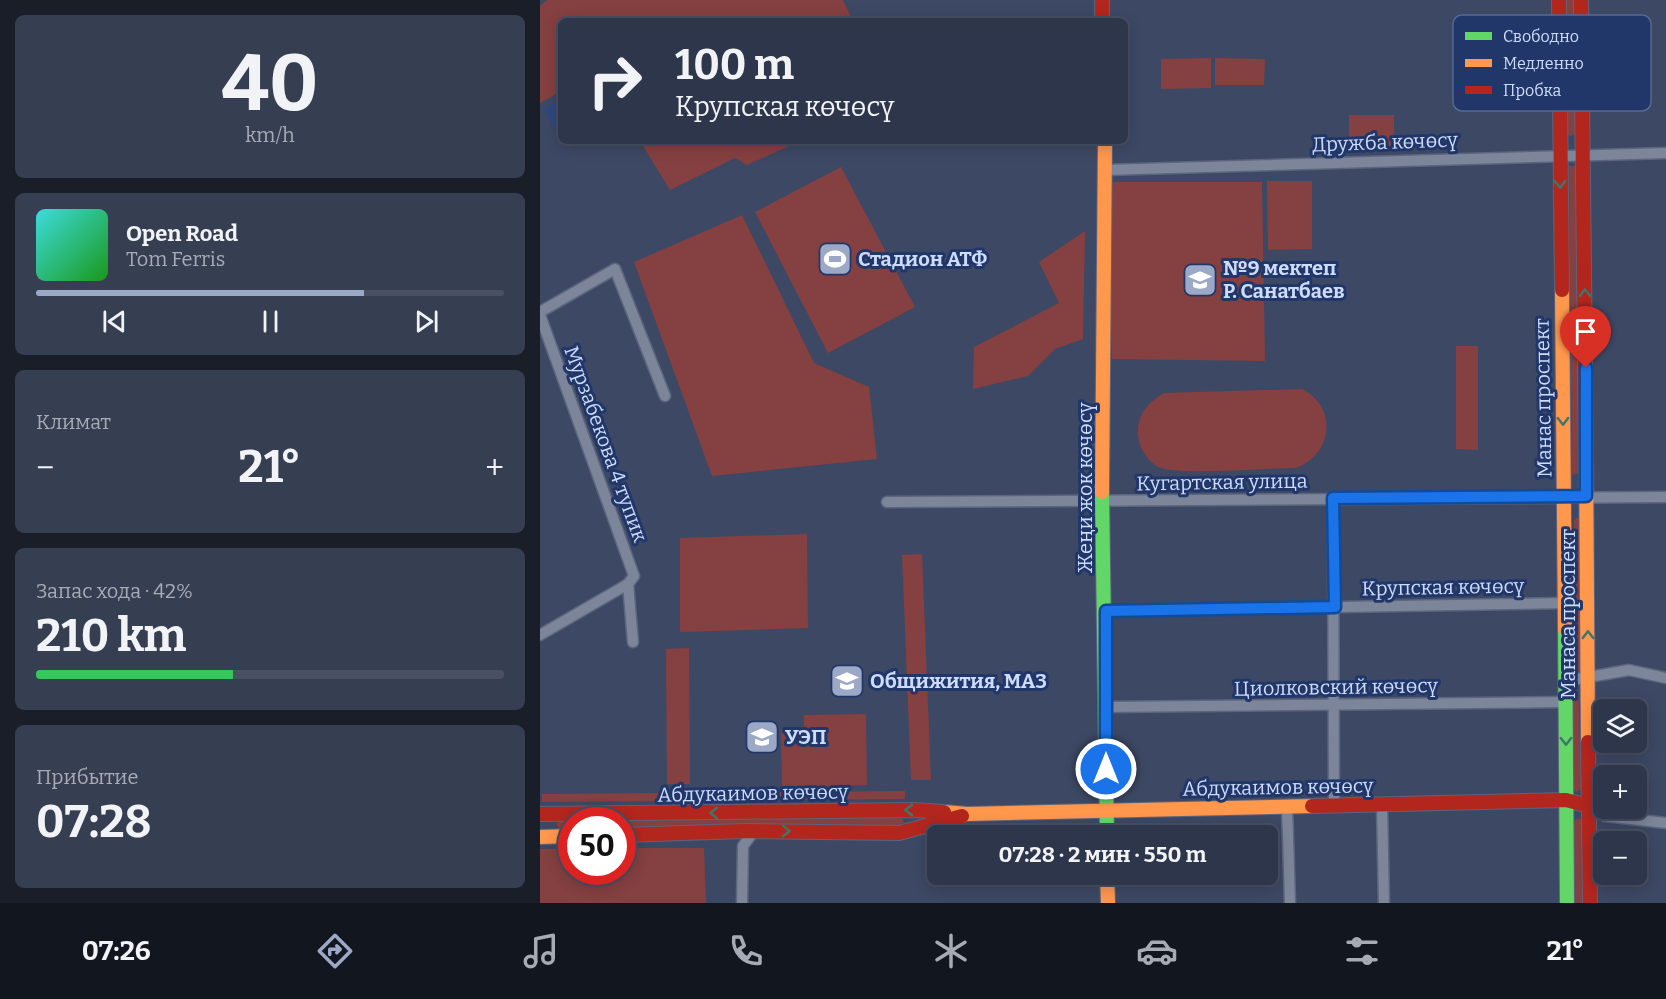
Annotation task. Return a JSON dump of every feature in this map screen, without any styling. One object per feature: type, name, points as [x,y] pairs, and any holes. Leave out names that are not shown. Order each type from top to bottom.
[{"type":"main road","points":[[1102,0],[1102,18]]},
{"type":"main road","name":"Манас проспект","points":[[1559,0],[1559,15]]},
{"type":"main road","name":"Манаса проспект","points":[[1581,0],[1581,15]]},
{"type":"main road","name":"Манас проспект","points":[[1560,111],[1567,903]]},
{"type":"main road","name":"Манаса проспект","points":[[1582,111],[1590,903]]},
{"type":"main road","name":"Жеңи жок көчөсү","points":[[1104,144],[1102,501],[1106,611],[1107,825]]},
{"type":"main road","name":"Абдукаимов көчөсү","points":[[545,814],[914,810],[967,814],[1566,800],[1589,806]]},
{"type":"main road","points":[[545,814],[546,837]]},
{"type":"main road","name":"Абдукаимов көчөсү","points":[[636,834],[726,831],[899,833],[967,814]]},
{"type":"main road","points":[[1107,885],[1108,903]]},
{"type":"street","name":"Дружба көчөсү","points":[[1105,170],[1560,154],[1666,153]]},
{"type":"street","points":[[540,314],[615,269],[665,396]]},
{"type":"street","name":"Мурзабекова 4 тупик","points":[[540,314],[630,563],[634,576],[628,584]]},
{"type":"street","name":"Кугартская улица","points":[[887,502],[1666,497]]},
{"type":"street","points":[[1333,498],[1334,805]]},
{"type":"street","points":[[540,635],[628,584],[633,642]]},
{"type":"street","name":"Крупская көчөсү","points":[[1106,611],[1566,603]]},
{"type":"street","points":[[1566,681],[1629,670],[1666,678]]},
{"type":"street","name":"Циолковский көчөсү","points":[[1106,707],[1565,702]]},
{"type":"street","points":[[1382,804],[1384,903]]},
{"type":"street","points":[[1287,806],[1290,903]]},
{"type":"street","points":[[1589,806],[1605,816],[1666,823]]},
{"type":"street","points":[[726,831],[743,846]]},
{"type":"street","points":[[742,903],[743,846],[754,831]]},
{"type":"shaded area","points":[[547,0],[843,0],[852,18],[558,18],[558,93],[540,103],[540,6]]},
{"type":"shaded area","points":[[1567,0],[1577,0],[1577,15],[1567,15]]},
{"type":"shaded area","points":[[1211,58],[1211,88],[1161,89],[1161,59]]},
{"type":"shaded area","points":[[1215,58],[1265,59],[1264,85],[1215,85]]},
{"type":"shaded area","points":[[558,101],[558,136],[543,109]]},
{"type":"shaded area","points":[[1567,111],[1577,111],[1577,134],[1570,136],[1567,133]]},
{"type":"shaded area","points":[[1349,115],[1394,115],[1394,150],[1349,150]]},
{"type":"shaded area","points":[[642,144],[793,144],[747,165],[735,158],[670,190]]},
{"type":"shaded area","points":[[1569,166],[1575,166],[1580,473],[1572,475]]},
{"type":"shaded area","name":"Стадион АТФ","points":[[841,167],[915,307],[828,353],[755,212]]},
{"type":"shaded area","points":[[1267,181],[1312,181],[1312,249],[1268,250]]},
{"type":"shaded area","points":[[1107,182],[1262,182],[1265,361],[1112,359]]},
{"type":"shaded area","points":[[742,215],[814,363],[869,387],[877,459],[712,476],[634,262]]},
{"type":"shaded area","points":[[1085,231],[1083,339],[1055,349],[1028,376],[973,389],[974,347],[1059,303],[1039,262]]},
{"type":"shaded area","points":[[1456,346],[1478,346],[1478,450],[1456,449]]},
{"type":"shaded area","points":[[1302,389],[1314,397],[1321,407],[1326,418],[1326,430],[1324,442],[1318,452],[1296,468],[1168,470],[1150,461],[1139,443],[1138,426],[1142,414],[1153,400],[1164,393]]},
{"type":"shaded area","points":[[1579,518],[1583,670],[1576,672],[1574,521]]},
{"type":"shaded area","points":[[807,534],[808,628],[680,632],[680,538]]},
{"type":"shaded area","points":[[922,554],[931,780],[911,780],[902,555]]},
{"type":"shaded area","points":[[689,648],[690,784],[667,784],[666,649]]},
{"type":"shaded area","points":[[1578,686],[1582,789],[1576,792],[1573,789],[1572,688]]},
{"type":"shaded area","points":[[866,714],[867,785],[782,787],[781,729],[804,728],[804,715]]},
{"type":"shaded area","points":[[905,791],[905,799],[542,802],[542,794]]},
{"type":"shaded area","points":[[901,816],[904,822],[900,827],[636,829],[636,819]]},
{"type":"shaded area","points":[[1578,818],[1582,820],[1582,903],[1574,903],[1573,822]]},
{"type":"shaded area","points":[[636,848],[704,848],[706,903],[540,903],[540,849],[558,849],[558,885],[636,885]]},
{"type":"traffic: fast","points":[[1102,492],[1107,825]]},
{"type":"traffic: fast","points":[[1565,629],[1567,903]]},
{"type":"traffic: slow","points":[[1102,492],[1105,144]]},
{"type":"traffic: slow","points":[[1562,290],[1565,629]]},
{"type":"traffic: slow","points":[[1586,452],[1588,742]]},
{"type":"traffic: slow","points":[[944,812],[967,814],[1312,806]]},
{"type":"traffic: slow","points":[[540,837],[558,836]]},
{"type":"traffic: slow","points":[[1107,885],[1108,903]]},
{"type":"traffic: jam","points":[[1102,0],[1102,18]]},
{"type":"traffic: jam","points":[[1559,0],[1559,15]]},
{"type":"traffic: jam","points":[[1581,0],[1581,15]]},
{"type":"traffic: jam","points":[[1560,111],[1562,290]]},
{"type":"traffic: jam","points":[[1582,111],[1586,452]]},
{"type":"traffic: jam","points":[[1588,742],[1590,903]]},
{"type":"traffic: jam","points":[[1312,806],[1566,800],[1589,806]]},
{"type":"traffic: jam","points":[[540,814],[914,810],[944,812]]},
{"type":"traffic: jam","points":[[636,835],[744,831],[899,833],[962,816]]},
{"type":"place","name":"Стадион АТФ","points":[[835,259]]},
{"type":"place","name":"№9 мектеп Р. Санатбаев","points":[[1200,280]]},
{"type":"place","name":"Общижития, МАЗ","points":[[847,681]]},
{"type":"place","name":"УЭП","points":[[762,737]]},
{"type":"route","points":[[1106,769],[1106,611],[1335,607],[1333,498],[1586,496],[1586,368]]}]
